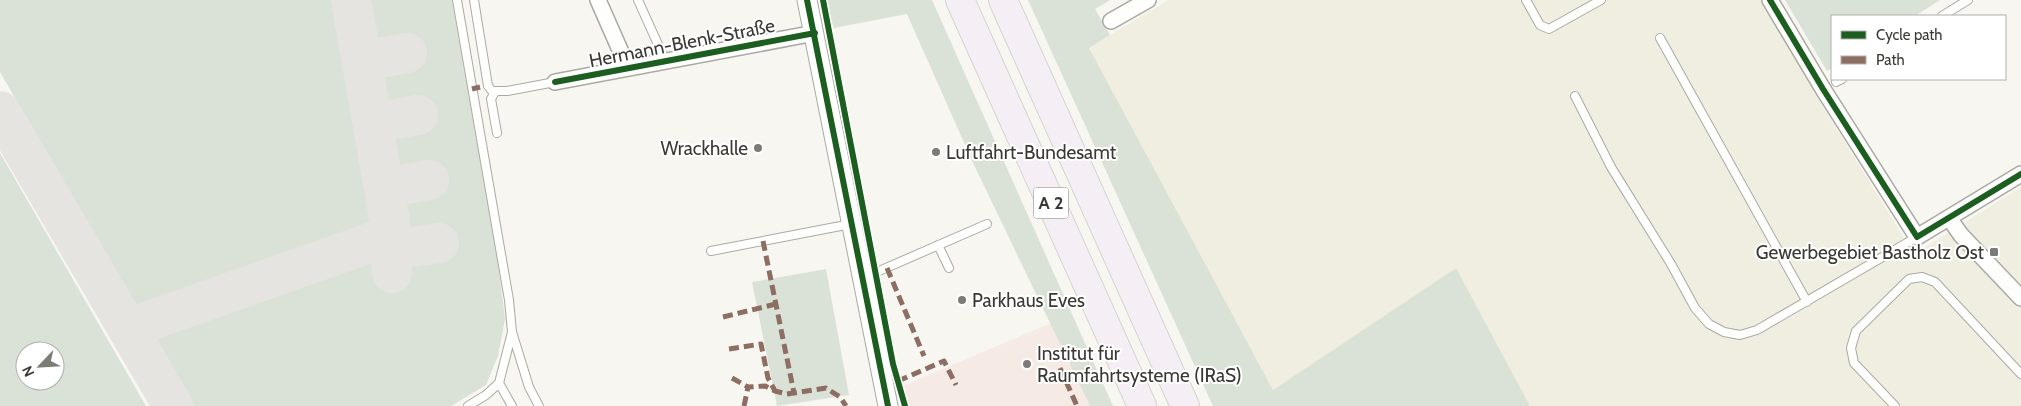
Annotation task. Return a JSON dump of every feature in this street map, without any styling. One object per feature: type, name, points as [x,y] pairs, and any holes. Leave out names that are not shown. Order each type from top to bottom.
[{"type":"highway","name":"A 2","points":[[960,0],[1142,406]]},
{"type":"highway","name":"A 2","points":[[1002,0],[1185,406]]},
{"type":"street","name":"Hermann-Blenk-Straße","points":[[598,0],[628,68]]},
{"type":"street","points":[[807,0],[888,406]]},
{"type":"street","points":[[1111,21],[1148,0]]},
{"type":"street","points":[[1770,0],[1917,237],[2021,174]]},
{"type":"street","name":"Hermann-Blenk-Straße","points":[[555,82],[815,33]]},
{"type":"street","points":[[1949,218],[1961,235],[2021,298]]},
{"type":"lane","points":[[457,0],[509,300],[512,332],[529,387],[539,406]]},
{"type":"lane","points":[[474,0],[488,86],[492,91],[555,82]]},
{"type":"lane","points":[[638,0],[666,60]]},
{"type":"lane","points":[[1526,0],[1540,25],[1549,29],[1601,0]]},
{"type":"lane","points":[[1944,15],[1968,0]]},
{"type":"lane","points":[[1660,38],[1807,302]]},
{"type":"lane","points":[[495,92],[491,99],[497,133]]},
{"type":"lane","points":[[1575,96],[1611,167],[1671,264],[1695,308],[1709,324],[1724,332],[1740,335],[1757,330],[1917,237]]},
{"type":"lane","points":[[711,251],[851,224]]},
{"type":"lane","points":[[862,279],[987,224]]},
{"type":"lane","points":[[938,245],[949,268]]},
{"type":"lane","points":[[1894,406],[1854,363],[1851,348],[1856,331],[1909,279],[1922,277],[1935,282],[2021,374]]},
{"type":"lane","points":[[468,406],[499,384],[512,332]]},
{"type":"lane","points":[[499,384],[512,406]]},
{"type":"shaded area","points":[[0,0],[452,0],[498,262],[505,319],[498,356],[486,385],[451,406],[194,406],[0,72]]},
{"type":"shaded area","points":[[824,0],[932,0],[1113,406],[1090,406],[974,165],[907,14],[834,28]]},
{"type":"shaded area","points":[[1028,0],[1110,0],[1095,9],[1110,35],[1089,48],[1273,390],[1456,268],[1530,406],[1213,406]]},
{"type":"shaded area","points":[[1169,0],[1761,0],[1820,102],[1914,254],[2021,187],[2021,406],[1530,406],[1456,269],[1273,390],[1088,48]]},
{"type":"shaded area","points":[[1785,0],[1940,0],[1917,15],[1831,15],[1831,69],[1827,71]]},
{"type":"shaded area","points":[[0,153],[146,406],[0,406]]},
{"type":"shaded area","points":[[826,269],[849,395],[777,406],[752,282]]},
{"type":"shaded area","points":[[1051,323],[1090,406],[908,406],[903,386]]},
{"type":"taxiway","points":[[351,0],[390,223],[384,238],[390,250],[392,273]]},
{"type":"taxiway","points":[[362,61],[407,53]]},
{"type":"taxiway","points":[[0,111],[173,406]]},
{"type":"taxiway","points":[[373,123],[418,115]]},
{"type":"taxiway","points":[[385,188],[429,180]]},
{"type":"taxiway","points":[[129,328],[384,238]]},
{"type":"taxiway","points":[[390,250],[439,243]]},
{"type":"marked path","points":[[472,89],[480,87]]},
{"type":"marked path","points":[[763,241],[794,393]]},
{"type":"marked path","points":[[887,268],[924,356]]},
{"type":"marked path","points":[[723,317],[776,304]]},
{"type":"marked path","points":[[729,349],[761,344],[768,378],[775,391]]},
{"type":"marked path","points":[[898,381],[944,361],[956,385]]},
{"type":"marked path","points":[[1060,368],[1077,406]]},
{"type":"marked path","points":[[732,378],[748,387]]},
{"type":"marked path","points":[[744,406],[748,387],[765,386],[787,394],[826,388],[840,397],[846,406]]},
{"type":"cycle path","points":[[807,0],[888,406]]},
{"type":"cycle path","points":[[823,0],[893,364],[905,406]]},
{"type":"cycle path","points":[[1770,0],[1823,89],[1917,237],[2021,174]]},
{"type":"cycle path","points":[[555,82],[815,33]]},
{"type":"place","name":"Wrackhalle","points":[[758,148]]},
{"type":"place","name":"Luftfahrt-Bundesamt","points":[[936,152]]},
{"type":"place","name":"Gewerbegebiet Bastholz Ost","points":[[1994,252]]},
{"type":"place","name":"Parkhaus Eves","points":[[962,300]]},
{"type":"place","name":"Institut für Raumfahrtsysteme (IRaS)","points":[[1027,364]]}]
